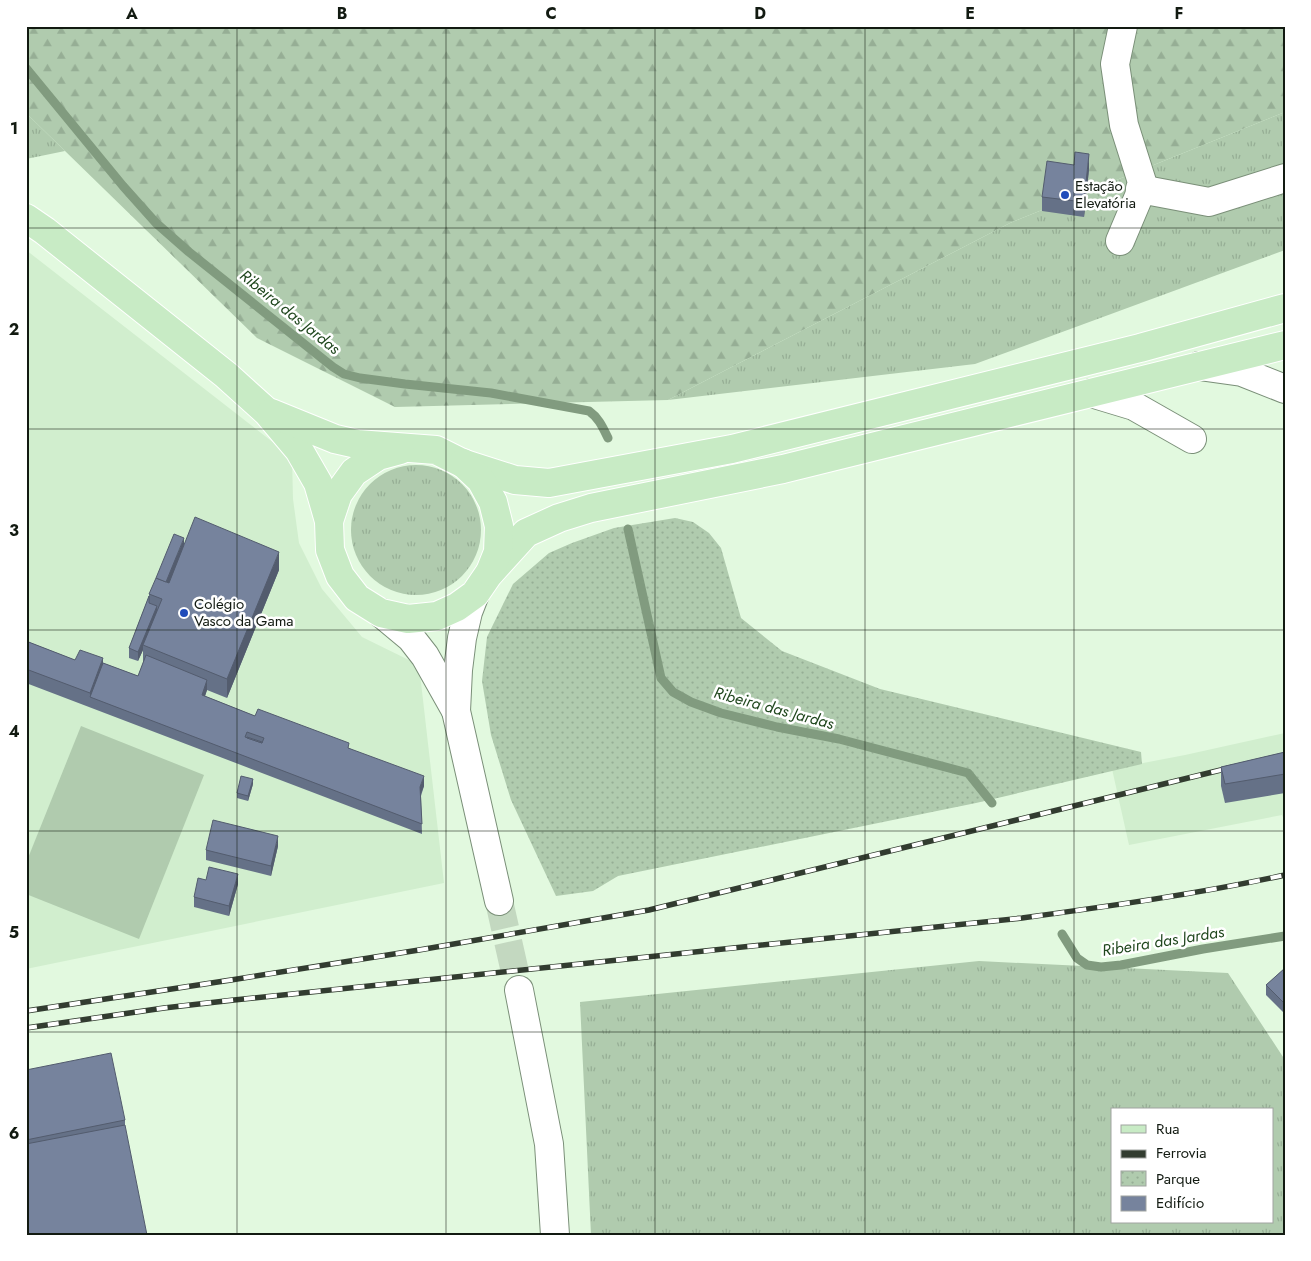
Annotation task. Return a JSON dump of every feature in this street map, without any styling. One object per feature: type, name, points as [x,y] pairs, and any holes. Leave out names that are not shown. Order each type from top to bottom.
[{"type":"main road","points":[[26,218],[45,231],[226,375],[267,412],[299,450],[318,483],[329,522],[330,550],[340,576],[357,598],[381,613],[408,619],[437,616],[457,608],[482,585],[526,533],[559,518],[591,508],[782,469],[1285,345]]},
{"type":"main road","points":[[267,412],[335,439],[357,444],[436,450],[462,463],[515,480],[549,483],[741,446],[1140,348],[1285,308]]},
{"type":"main road","points":[[329,522],[338,494],[354,472],[378,456],[406,448]]},
{"type":"main road","points":[[462,463],[481,480],[493,502],[499,526],[498,552],[482,585]]},
{"type":"street","points":[[1120,241],[1139,196],[1142,182],[1124,125],[1115,64],[1123,26]]},
{"type":"street","points":[[1140,189],[1209,202],[1285,178]]},
{"type":"street","points":[[1199,366],[1242,372],[1285,389]]},
{"type":"street","points":[[1091,393],[1134,406],[1192,438]]},
{"type":"street","points":[[482,585],[468,612],[462,638],[456,711],[499,901]]},
{"type":"street","points":[[381,613],[411,638],[425,656],[456,711]]},
{"type":"street","points":[[519,990],[549,1144],[555,1235]]},
{"type":"shaded area","name":"Colégio Vasco da Gama","points":[[26,250],[292,457],[293,499],[299,543],[322,589],[362,637],[419,665],[444,883],[26,969]]},
{"type":"shaded area","points":[[1285,733],[1285,822],[1282,815],[1129,845],[1112,769]]},
{"type":"green space","points":[[26,26],[1285,26],[1285,112],[1010,223],[668,400],[395,407],[257,338],[26,113]]},
{"type":"green space","points":[[1285,112],[1285,250],[975,364],[668,400],[1010,223]]},
{"type":"green space","points":[[26,113],[65,151],[26,159]]},
{"type":"green space","points":[[416,465],[429,466],[441,470],[462,484],[476,505],[480,517],[480,543],[476,555],[462,576],[441,590],[429,594],[416,595],[403,594],[391,590],[370,576],[356,555],[352,543],[351,530],[352,517],[356,505],[370,484],[391,470],[403,466]]},
{"type":"green space","points":[[675,518],[693,522],[709,533],[721,548],[741,618],[782,651],[880,689],[1141,752],[1142,764],[976,803],[618,876],[593,891],[556,896],[511,800],[491,735],[482,681],[487,637],[513,584],[549,553],[614,528]]},
{"type":"green space","points":[[81,726],[204,775],[139,939],[26,894],[26,863]]},
{"type":"green space","points":[[979,961],[1228,973],[1285,1060],[1285,1235],[591,1235],[580,1002]]},
{"type":"building","name":"Estação Elevatória","points":[[1075,152],[1089,154],[1084,202],[1042,197],[1047,161],[1074,165]]},
{"type":"building","points":[[195,517],[279,552],[227,679],[143,645],[162,599],[149,594],[156,578],[169,583]]},
{"type":"building","points":[[174,534],[184,538],[166,582],[156,578]]},
{"type":"building","points":[[149,596],[149,603],[157,606],[138,652],[129,648]]},
{"type":"building","points":[[26,641],[75,660],[80,650],[103,658],[90,693],[26,669]]},
{"type":"building","points":[[146,655],[207,680],[202,695],[255,716],[258,709],[349,743],[348,748],[424,776],[420,787],[422,824],[90,697],[103,663],[138,676]],"holes":[[[247,732],[264,738],[262,743],[245,737]]]},
{"type":"building","points":[[1285,752],[1285,774],[1225,784],[1221,767]]},
{"type":"building","points":[[241,776],[253,779],[248,796],[237,793]]},
{"type":"building","points":[[213,820],[278,836],[271,866],[206,850]]},
{"type":"building","points":[[209,867],[238,874],[229,906],[194,897],[198,878],[206,880]]},
{"type":"building","points":[[1285,968],[1285,1004],[1266,985]]},
{"type":"building","points":[[111,1053],[125,1120],[26,1140],[26,1070]]},
{"type":"building","points":[[125,1125],[147,1235],[26,1235],[26,1144]]},
{"type":"waterway","name":"Ribeira das Jardas","points":[[26,68],[123,186],[156,223],[189,252],[344,374],[405,384],[491,393],[589,411],[598,420],[608,438]]},
{"type":"waterway","name":"Ribeira das Jardas","points":[[628,529],[661,678],[673,692],[691,702],[721,713],[777,727],[839,739],[968,773],[992,803]]},
{"type":"waterway","name":"Ribeira das Jardas","points":[[1062,934],[1077,958],[1087,965],[1101,967],[1285,936]]},
{"type":"tunnel","points":[[499,901],[519,990]]},
{"type":"railway","points":[[26,1011],[419,950],[649,910],[1233,767]]},
{"type":"railway","points":[[26,1028],[234,1000],[1022,918],[1187,894],[1285,875]]},
{"type":"place","name":"Estação Elevatória","points":[[1065,195]]},
{"type":"place","name":"Colégio Vasco da Gama","points":[[184,613]]}]
